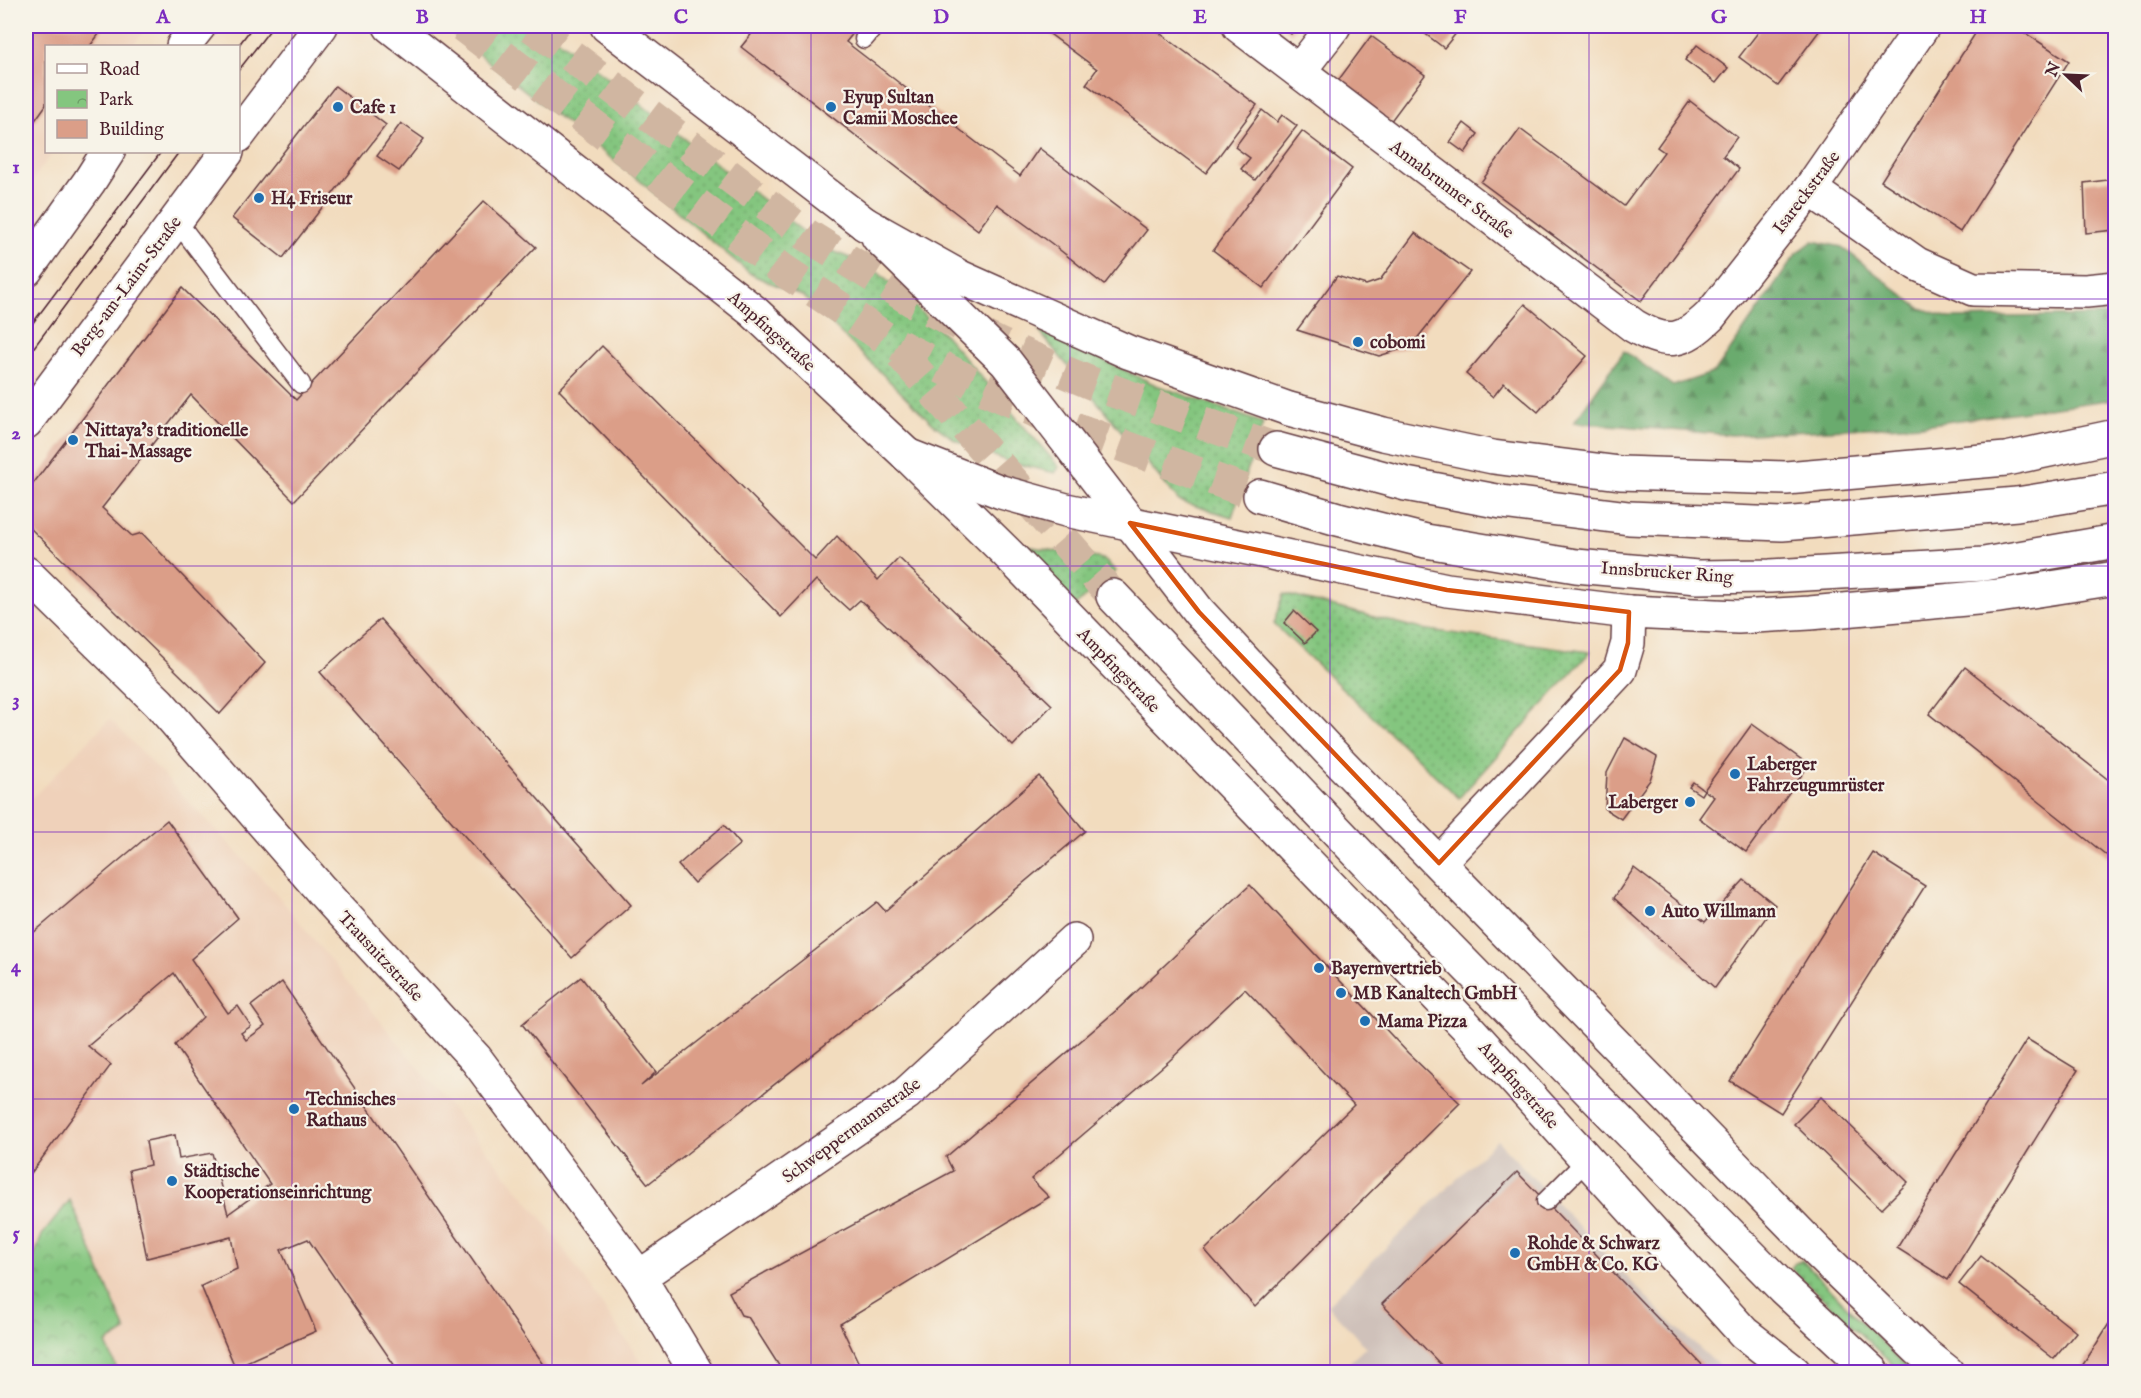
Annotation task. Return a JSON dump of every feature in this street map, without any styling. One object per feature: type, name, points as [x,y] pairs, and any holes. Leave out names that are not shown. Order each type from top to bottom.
[{"type":"main road","points":[[184,45],[199,26]]},
{"type":"main road","points":[[240,133],[321,26]]},
{"type":"main road","name":"Ampfingstraße","points":[[390,26],[753,311],[907,455],[1007,553],[1451,1011],[1744,1333],[1794,1372]]},
{"type":"main road","points":[[607,26],[865,224],[1006,362],[1199,612],[1329,751],[1819,1253],[1918,1348],[1947,1372]]},
{"type":"main road","name":"Annabrunner Straße","points":[[1239,26],[1634,326],[1651,336],[1671,340]]},
{"type":"main road","points":[[1299,71],[1334,26]]},
{"type":"main road","name":"Isareckstraße","points":[[1671,340],[1694,332],[1710,316],[1810,189],[1923,26]]},
{"type":"main road","points":[[26,270],[107,153]]},
{"type":"main road","name":"Berg-am-Laim-Straße","points":[[26,422],[226,153]]},
{"type":"main road","points":[[1810,189],[1917,264],[1973,289],[2086,291],[2115,288]]},
{"type":"main road","points":[[865,224],[960,277],[1128,352],[1289,410],[1383,434],[1493,457],[1620,473],[1786,478],[2006,459],[2115,436]]},
{"type":"main road","points":[[1276,449],[1417,486],[1502,502],[1641,519],[1782,524],[2017,504],[2115,488]]},
{"type":"main road","points":[[907,455],[1001,492],[1066,510],[1447,590],[1629,612],[1738,617],[1810,613],[1999,596],[2115,578]]},
{"type":"main road","name":"Innsbrucker Ring","points":[[1260,496],[1426,541],[1576,566],[1697,577],[1770,576],[1984,564],[2115,542]]},
{"type":"main road","name":"Trausnitzstraße","points":[[26,573],[159,704],[321,890],[476,1059],[639,1277],[696,1372]]},
{"type":"main road","points":[[1113,596],[1446,945],[1783,1288],[1873,1372]]},
{"type":"main road","points":[[1439,863],[1620,670],[1628,644],[1629,612]]},
{"type":"main road","name":"Schweppermannstraße","points":[[639,1277],[906,1095],[1074,940]]},
{"type":"lane","points":[[176,220],[301,384]]},
{"type":"lane","points":[[1546,1201],[1587,1160]]},
{"type":"highlighted area","points":[[1130,523],[1170,532],[1447,590],[1629,612],[1628,643],[1620,670],[1439,863],[1199,612]]},
{"type":"shaded area","points":[[26,26],[148,26],[134,45],[45,45],[45,153],[52,153],[26,189]]},
{"type":"shaded area","points":[[110,719],[274,891],[547,1225],[648,1372],[26,1372],[26,804]]},
{"type":"shaded area","name":"Rohde & Schwarz GmbH & Co. KG","points":[[1497,1140],[1664,1316],[1726,1372],[1339,1372],[1366,1347],[1327,1305]]},
{"type":"green space","points":[[443,26],[541,26],[823,247],[867,265],[880,274],[944,334],[1059,467],[1055,473],[1009,462],[955,440],[932,423],[804,297],[751,274],[640,181]]},
{"type":"green space","points":[[1813,241],[1842,247],[1918,307],[1949,318],[2115,315],[2115,399],[1923,425],[1732,435],[1574,422],[1624,351],[1673,386],[1715,372],[1797,253]]},
{"type":"green space","points":[[1038,330],[1156,385],[1263,423],[1232,517],[1179,501]]},
{"type":"green space","points":[[1020,545],[1103,559],[1116,571],[1076,605]]},
{"type":"green space","points":[[1284,594],[1421,629],[1590,652],[1459,798],[1274,624]]},
{"type":"green space","points":[[70,1200],[126,1331],[106,1343],[118,1372],[26,1372],[26,1278],[42,1235]]},
{"type":"green space","points":[[1802,1260],[1894,1355],[1916,1372],[1900,1372],[1791,1268]]},
{"type":"building","points":[[26,26],[105,26],[91,45],[45,45],[45,106],[26,133]]},
{"type":"building","points":[[758,26],[859,26],[846,42],[1020,176],[1039,148],[1147,230],[1104,285],[997,204],[978,230],[741,47]]},
{"type":"building","points":[[1039,26],[1150,26],[1257,105],[1206,173],[1086,84],[1097,69]]},
{"type":"building","points":[[1281,26],[1297,26],[1291,34]]},
{"type":"building","points":[[1415,26],[1462,26],[1444,48]]},
{"type":"building","points":[[1763,26],[1823,26],[1778,86],[1739,57]]},
{"type":"building","points":[[1980,26],[2014,26],[2069,61],[1960,232],[1881,181]]},
{"type":"building","points":[[2087,26],[2102,26],[2097,32]]},
{"type":"building","points":[[1371,36],[1425,75],[1390,122],[1337,82]]},
{"type":"building","points":[[1697,45],[1728,68],[1716,83],[1685,60]]},
{"type":"building","points":[[335,86],[386,125],[283,258],[232,218]]},
{"type":"building","points":[[1690,101],[1737,137],[1723,156],[1739,169],[1641,301],[1481,182],[1520,129],[1624,206],[1664,152],[1657,147]]},
{"type":"building","points":[[1262,110],[1277,122],[1282,115],[1297,126],[1255,180],[1241,169],[1250,158],[1235,147]]},
{"type":"building","points":[[401,123],[424,139],[399,171],[377,156]]},
{"type":"building","points":[[1464,123],[1478,134],[1465,153],[1450,142]]},
{"type":"building","points":[[1302,131],[1352,169],[1263,288],[1213,250]]},
{"type":"building","points":[[2115,179],[2115,230],[2086,233],[2084,183]]},
{"type":"building","points":[[484,201],[536,247],[294,501],[191,395],[102,508],[132,536],[142,533],[265,663],[220,714],[26,524],[26,493],[182,288],[296,400]]},
{"type":"building","points":[[1415,233],[1470,272],[1411,346],[1379,356],[1297,330],[1337,276],[1366,285],[1380,280]]},
{"type":"building","points":[[1525,304],[1587,356],[1538,412],[1504,383],[1493,397],[1466,374]]},
{"type":"building","points":[[602,346],[815,560],[837,536],[878,580],[899,558],[1052,705],[1013,746],[860,600],[849,610],[816,580],[781,617],[559,390]]},
{"type":"building","points":[[1294,611],[1316,632],[1305,643],[1284,623]]},
{"type":"building","points":[[380,619],[631,905],[572,958],[320,672]]},
{"type":"building","points":[[1965,667],[2115,785],[2115,862],[1929,714]]},
{"type":"building","points":[[1752,724],[1809,765],[1746,852],[1699,818],[1714,797],[1704,790]]},
{"type":"building","points":[[1625,738],[1657,757],[1650,780],[1621,819],[1605,809],[1607,773]]},
{"type":"building","points":[[1039,776],[1085,831],[926,965],[648,1184],[522,1024],[581,977],[656,1072],[641,1086],[877,902],[885,911]]},
{"type":"building","points":[[1693,782],[1704,790],[1701,795],[1689,787]]},
{"type":"building","name":"Technisches Rathaus","points":[[167,820],[238,918],[191,959],[228,1013],[238,1006],[251,1026],[241,1033],[246,1040],[265,1026],[251,1006],[282,982],[549,1372],[399,1372],[308,1239],[281,1250],[316,1331],[235,1367],[201,1286],[237,1269],[231,1237],[147,1258],[129,1170],[150,1165],[146,1141],[175,1135],[179,1159],[212,1153],[228,1214],[270,1184],[175,1045],[203,1017],[174,973],[88,1046],[111,1065],[26,1180],[26,939]]},
{"type":"building","points":[[724,825],[740,844],[694,883],[678,865]]},
{"type":"building","points":[[1873,853],[1925,886],[1781,1113],[1730,1081]]},
{"type":"building","points":[[1634,868],[1705,922],[1744,880],[1775,905],[1715,988],[1614,898]]},
{"type":"building","points":[[1250,885],[1408,1053],[1460,1103],[1255,1307],[1205,1250],[1354,1105],[1245,989],[1169,1061],[1031,1179],[1049,1197],[840,1324],[863,1372],[783,1372],[748,1317],[741,1315],[729,1292],[953,1171],[946,1157],[1119,1008]]},
{"type":"building","points":[[2027,1039],[2078,1070],[1948,1280],[1897,1248]]},
{"type":"building","points":[[1821,1097],[1908,1182],[1881,1209],[1794,1124]]},
{"type":"building","name":"Rohde & Schwarz GmbH & Co. KG","points":[[1517,1172],[1709,1372],[1448,1372],[1382,1304]]},
{"type":"building","points":[[1981,1256],[2076,1332],[2054,1359],[1959,1284]]},
{"type":"building","points":[[2115,1314],[2115,1372],[2078,1372],[2092,1351]]},
{"type":"tunnel","points":[[463,26],[783,270],[890,341],[982,388],[1074,428],[1260,496]]},
{"type":"tunnel","points":[[532,26],[807,235],[913,301],[1001,345],[1091,383],[1276,449]]},
{"type":"tunnel","points":[[901,354],[1113,596]]},
{"type":"tram line","points":[[239,45],[253,26]]},
{"type":"tram line","points":[[240,68],[273,26]]},
{"type":"tram line","points":[[26,332],[160,153]]},
{"type":"tram line","points":[[26,358],[178,153]]},
{"type":"place","name":"Cafe 1","points":[[338,107]]},
{"type":"place","name":"Eyup Sultan Camii Moschee","points":[[831,107]]},
{"type":"place","name":"H4 Friseur","points":[[259,198]]},
{"type":"place","name":"cobomi","points":[[1358,342]]},
{"type":"place","name":"Nittaya’s traditionelle Thai-Massage","points":[[73,440]]},
{"type":"place","name":"Laberger Fahrzeugumrüster","points":[[1735,774]]},
{"type":"place","name":"Laberger","points":[[1690,802]]},
{"type":"place","name":"Auto Willmann","points":[[1650,911]]},
{"type":"place","name":"Bayernvertrieb","points":[[1319,968]]},
{"type":"place","name":"MB Kanaltech GmbH","points":[[1341,993]]},
{"type":"place","name":"Mama Pizza","points":[[1365,1021]]},
{"type":"place","name":"Technisches Rathaus","points":[[294,1109]]},
{"type":"place","name":"Städtische Kooperationseinrichtung","points":[[172,1181]]},
{"type":"place","name":"Rohde & Schwarz GmbH & Co. KG","points":[[1515,1253]]}]
